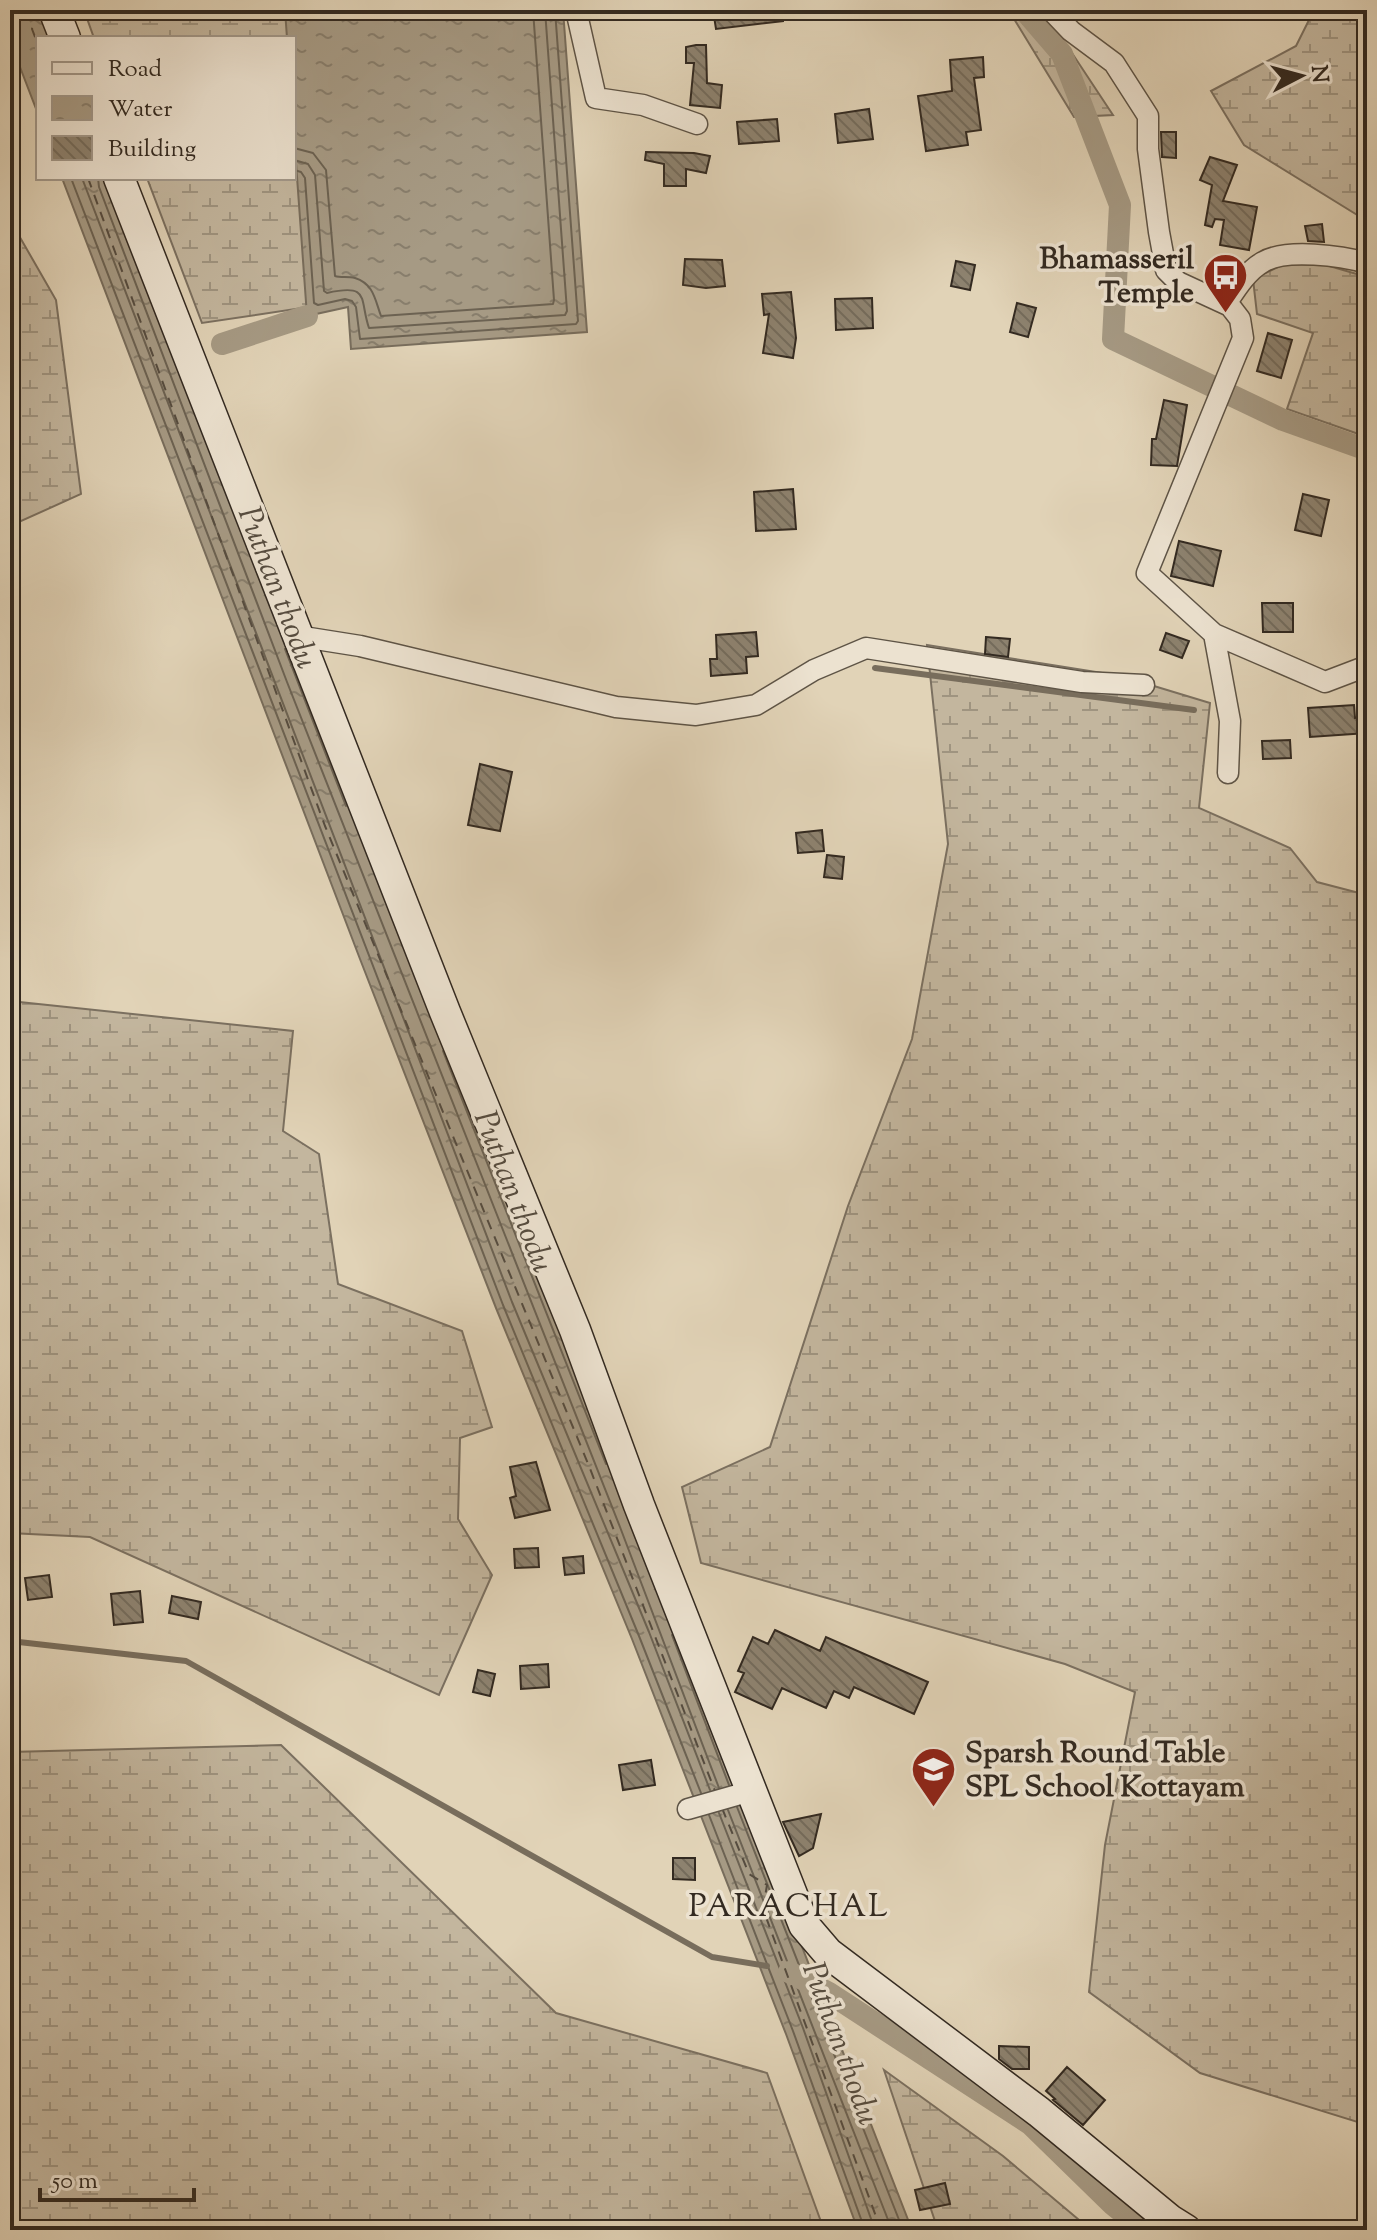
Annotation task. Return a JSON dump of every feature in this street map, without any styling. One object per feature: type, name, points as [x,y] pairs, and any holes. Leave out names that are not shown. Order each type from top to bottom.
[{"type":"street","points":[[54,10],[64,36]]},
{"type":"street","points":[[576,10],[596,98],[643,105],[697,124]]},
{"type":"street","points":[[1051,10],[1071,31],[1114,63],[1148,116],[1148,149],[1166,270],[1178,282],[1226,304],[1240,319],[1243,338],[1147,573],[1214,634],[1325,682],[1367,666]]},
{"type":"street","points":[[120,180],[445,1012],[575,1330],[639,1505],[804,1925],[828,1953],[1039,2112],[1146,2201],[1186,2230]]},
{"type":"street","points":[[1226,304],[1236,289],[1265,260],[1295,255],[1345,257],[1367,263]]},
{"type":"street","points":[[1214,634],[1230,721],[1228,773]]},
{"type":"street","points":[[297,636],[360,646],[616,707],[696,715],[756,705],[814,670],[866,648],[1082,682],[1144,685]]},
{"type":"street","points":[[688,1809],[751,1791]]},
{"type":"green space","points":[[84,10],[402,10],[415,291],[202,323],[148,180],[296,180],[296,36],[93,36]]},
{"type":"green space","points":[[1003,10],[1034,10],[1068,47],[1113,115],[1074,117],[1011,14]]},
{"type":"green space","points":[[1314,10],[1367,10],[1367,221],[1244,145],[1211,91],[1296,46]]},
{"type":"green space","points":[[10,220],[56,300],[81,494],[10,526]]},
{"type":"green space","points":[[1284,264],[1326,265],[1367,277],[1367,437],[1287,409],[1313,333],[1257,314],[1253,279]]},
{"type":"green space","points":[[927,645],[1121,676],[1210,703],[1199,808],[1290,848],[1317,882],[1367,895],[1367,2125],[1200,2073],[1089,1992],[1105,1845],[1135,1692],[1065,1664],[701,1563],[682,1487],[770,1447],[848,1206],[912,1039],[948,844]]},
{"type":"green space","points":[[10,1001],[293,1031],[283,1131],[319,1154],[338,1284],[462,1331],[492,1427],[460,1438],[458,1519],[492,1575],[439,1695],[90,1537],[10,1533]]},
{"type":"green space","points":[[281,1745],[556,2013],[767,2073],[824,2230],[10,2230],[10,1752]]},
{"type":"green space","points":[[884,2070],[1003,2156],[1091,2230],[938,2230]]},
{"type":"water","points":[[10,10],[49,10],[59,36],[36,36],[36,109],[10,41]]},
{"type":"water","points":[[285,10],[563,10],[587,332],[351,349],[348,307],[307,316],[296,163],[296,36],[287,36]]},
{"type":"water","points":[[63,180],[116,180],[912,2230],[858,2230],[786,2034],[632,1639],[496,1308]]},
{"type":"building","points":[[713,10],[783,10],[783,21],[716,29]]},
{"type":"building","points":[[706,45],[707,83],[722,85],[720,108],[690,105],[694,63],[686,63],[686,47]]},
{"type":"building","points":[[983,57],[984,77],[974,78],[981,130],[966,132],[968,145],[926,151],[918,96],[952,91],[950,60]]},
{"type":"building","points":[[869,109],[873,139],[838,143],[835,114]]},
{"type":"building","points":[[777,119],[779,141],[739,144],[737,122]]},
{"type":"building","points":[[1161,132],[1176,132],[1176,158],[1162,157]]},
{"type":"building","points":[[646,152],[710,156],[706,173],[686,169],[686,186],[664,186],[664,164],[645,160]]},
{"type":"building","points":[[1210,157],[1237,165],[1223,201],[1257,207],[1249,250],[1220,245],[1224,220],[1215,219],[1212,227],[1205,225],[1212,185],[1200,180]]},
{"type":"building","points":[[1322,224],[1324,242],[1308,241],[1305,226]]},
{"type":"building","points":[[685,259],[722,260],[725,286],[706,288],[683,285]]},
{"type":"building","points":[[956,261],[975,265],[970,290],[951,286]]},
{"type":"building","points":[[791,292],[796,338],[793,358],[763,353],[769,314],[764,315],[762,294]]},
{"type":"building","points":[[872,298],[873,328],[836,330],[835,299]]},
{"type":"building","points":[[1017,303],[1036,308],[1028,337],[1010,332]]},
{"type":"building","points":[[1268,333],[1292,340],[1281,378],[1257,371]]},
{"type":"building","points":[[1164,400],[1187,405],[1177,466],[1151,465],[1152,439],[1156,439]]},
{"type":"building","points":[[793,489],[796,529],[756,531],[754,492]]},
{"type":"building","points":[[1303,494],[1329,500],[1321,536],[1295,530]]},
{"type":"building","points":[[1179,541],[1221,551],[1213,586],[1171,576]]},
{"type":"building","points":[[1262,603],[1293,603],[1293,632],[1263,632]]},
{"type":"building","points":[[756,632],[758,656],[746,657],[747,673],[711,676],[710,659],[717,659],[716,635]]},
{"type":"building","points":[[1166,633],[1189,641],[1182,658],[1160,650]]},
{"type":"building","points":[[986,637],[1010,639],[1008,657],[985,654]]},
{"type":"building","points":[[1354,705],[1355,718],[1367,717],[1367,733],[1310,737],[1308,708]]},
{"type":"building","points":[[1290,740],[1291,758],[1263,759],[1262,741]]},
{"type":"building","points":[[480,764],[512,772],[500,831],[468,825]]},
{"type":"building","points":[[822,830],[824,851],[798,853],[796,833]]},
{"type":"building","points":[[827,855],[844,857],[842,879],[824,877]]},
{"type":"building","points":[[536,1462],[550,1510],[515,1518],[510,1498],[516,1496],[510,1467]]},
{"type":"building","points":[[538,1548],[539,1567],[515,1568],[514,1549]]},
{"type":"building","points":[[583,1556],[584,1573],[565,1575],[563,1558]]},
{"type":"building","points":[[49,1575],[52,1597],[28,1600],[25,1578]]},
{"type":"building","points":[[140,1591],[143,1622],[114,1625],[111,1594]]},
{"type":"building","points":[[172,1596],[201,1602],[198,1619],[169,1613]]},
{"type":"building","points":[[775,1630],[820,1651],[826,1637],[928,1682],[914,1714],[854,1687],[849,1698],[834,1691],[826,1708],[782,1688],[772,1709],[735,1692],[744,1673],[738,1671],[753,1637],[768,1644]]},
{"type":"building","points":[[548,1664],[549,1687],[521,1689],[520,1666]]},
{"type":"building","points":[[478,1670],[495,1674],[490,1696],[473,1692]]},
{"type":"building","points":[[651,1760],[655,1785],[623,1790],[619,1765]]},
{"type":"building","points":[[821,1814],[813,1848],[799,1856],[783,1822]]},
{"type":"building","points":[[673,1858],[695,1858],[695,1880],[673,1879]]},
{"type":"building","points":[[999,2046],[1029,2047],[1029,2069],[1012,2069],[999,2059]]},
{"type":"building","points":[[1067,2067],[1105,2100],[1083,2125],[1046,2091]]},
{"type":"building","points":[[945,2183],[950,2204],[920,2210],[915,2190]]},
{"type":"waterway","points":[[1024,10],[1062,54],[1120,205],[1113,339],[1283,420],[1367,450]]},
{"type":"waterway","points":[[222,344],[307,316]]},
{"type":"waterway","points":[[875,668],[1194,710]]},
{"type":"waterway","points":[[10,1641],[186,1661],[712,1957],[767,1966]]},
{"type":"waterway","name":"Puthan thodu","points":[[789,1972],[829,1993],[1030,2124],[1112,2204],[1144,2230]]},
{"type":"ferry route","points":[[35,10],[32,29],[36,40]]},
{"type":"ferry route","points":[[89,180],[325,826],[589,1466],[715,1791]]},
{"type":"ferry route","points":[[722,1808],[749,1874],[767,1885],[763,1909],[881,2230]]},
{"type":"place","name":"Bhamasseril Temple","points":[[1225,314]]},
{"type":"place","name":"Sparsh Round Table SPL School Kottayam","points":[[934,1808]]},
{"type":"district","name":"PARACHAL","points":[[789,1905]]}]
